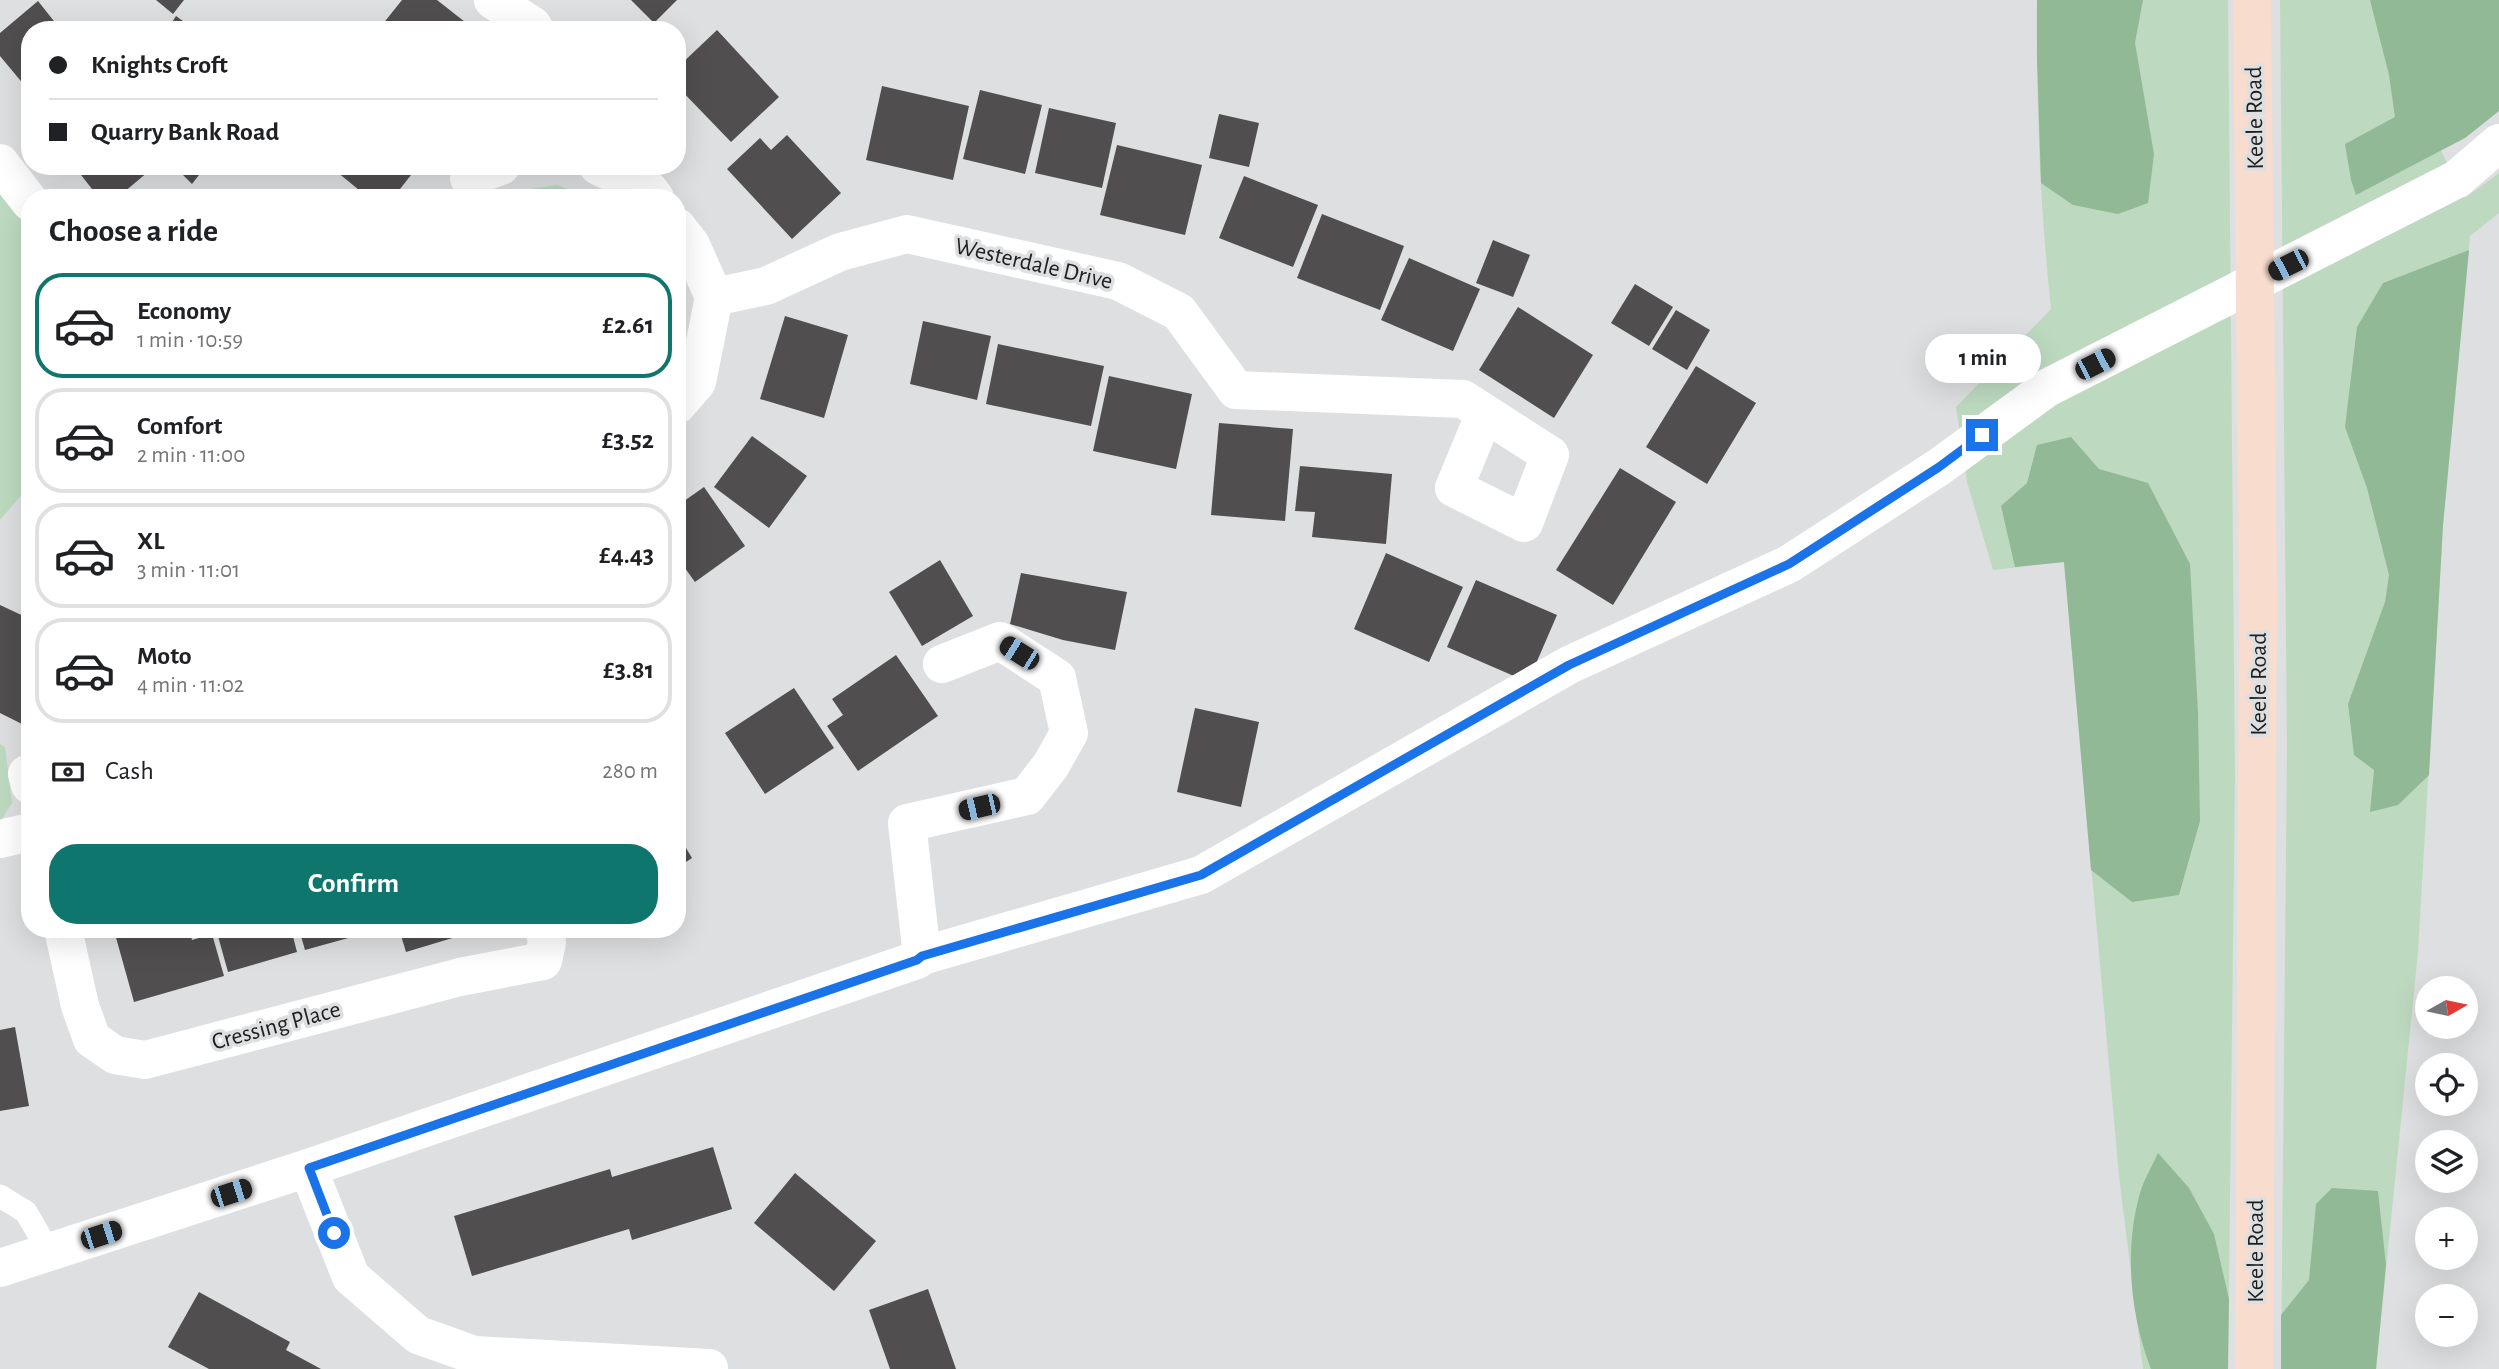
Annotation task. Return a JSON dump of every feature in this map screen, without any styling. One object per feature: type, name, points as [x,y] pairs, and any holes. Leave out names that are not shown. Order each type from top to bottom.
[{"type":"main road","name":"Keele Road","points":[[2252,0],[2258,602],[2254,1369]]},
{"type":"street","points":[[493,0],[525,21]]},
{"type":"street","points":[[0,1268],[309,1168],[917,960],[922,956],[1201,875],[1569,665],[1789,564],[1939,467],[2047,388],[2457,179],[2499,143]]},
{"type":"street","points":[[0,163],[21,190]]},
{"type":"street","points":[[617,175],[647,189]]},
{"type":"street","name":"Westerdale Drive","points":[[714,297],[766,286],[840,252],[907,234],[1118,281],[1179,312],[1236,390],[1463,399],[1485,413]]},
{"type":"street","points":[[686,239],[714,297],[696,382],[686,394]]},
{"type":"street","points":[[922,956],[907,823],[1027,796],[1051,765],[1069,733],[1057,678],[1000,641],[942,664]]},
{"type":"street","points":[[0,839],[21,834]]},
{"type":"street","name":"Cressing Place","points":[[65,938],[80,1006],[92,1039],[115,1055],[145,1060],[460,977],[542,961],[546,938]]},
{"type":"street","points":[[309,1168],[351,1277],[418,1335],[474,1355],[709,1368]]},
{"type":"lane","points":[[0,1196],[26,1212],[49,1252]]},
{"type":"green space","points":[[2037,0],[2228,0],[2235,777],[2228,1369],[2143,1369],[2119,1176],[2064,562],[1993,570],[1967,482],[1956,407],[2051,309],[2039,155]]},
{"type":"green space","points":[[2037,0],[2143,0],[2135,43],[2154,154],[2148,203],[2118,214],[2073,205],[2041,183]]},
{"type":"green space","points":[[2280,0],[2435,0],[2436,141],[2465,198],[2499,173],[2499,213],[2470,236],[2443,525],[2418,952],[2376,1369],[2281,1369],[2287,749]]},
{"type":"green space","points":[[2370,0],[2499,0],[2499,111],[2465,138],[2356,195],[2345,144],[2395,117],[2389,75]]},
{"type":"green space","points":[[557,185],[567,189],[531,189]]},
{"type":"green space","points":[[0,191],[21,219],[21,496],[0,520]]},
{"type":"green space","points":[[2469,250],[2443,525],[2429,775],[2398,805],[2370,812],[2374,770],[2354,755],[2348,704],[2385,602],[2389,575],[2367,488],[2345,427],[2357,327],[2383,283]]},
{"type":"green space","points":[[2071,437],[2099,469],[2148,483],[2190,564],[2198,713],[2200,821],[2179,895],[2132,902],[2091,870],[2064,562],[2015,567],[2001,506],[2027,483],[2037,445]]},
{"type":"green space","points":[[0,744],[5,747],[12,803],[0,822]]},
{"type":"green space","points":[[2158,1153],[2189,1188],[2214,1234],[2229,1299],[2228,1369],[2151,1369],[2144,1348],[2134,1305],[2132,1237],[2140,1193]]},
{"type":"green space","points":[[2332,1188],[2378,1191],[2386,1265],[2376,1369],[2281,1369],[2281,1315],[2309,1280],[2316,1204]]},
{"type":"building","points":[[156,0],[184,0],[173,14]]},
{"type":"building","points":[[402,0],[437,0],[464,21],[385,21]]},
{"type":"building","points":[[631,0],[677,0],[656,21],[652,21]]},
{"type":"building","points":[[38,1],[54,21],[21,21],[21,81],[0,56],[0,33]]},
{"type":"building","points":[[717,30],[779,97],[731,142],[686,95],[686,59]]},
{"type":"building","points":[[882,86],[969,106],[953,180],[866,160]]},
{"type":"building","points":[[980,90],[1042,105],[1025,174],[963,159]]},
{"type":"building","points":[[1049,108],[1116,123],[1102,188],[1035,173]]},
{"type":"building","points":[[1219,114],[1259,123],[1249,167],[1209,158]]},
{"type":"building","points":[[787,135],[841,193],[792,239],[727,169],[760,138],[771,150]]},
{"type":"building","points":[[1117,145],[1202,165],[1185,235],[1100,215]]},
{"type":"building","points":[[81,175],[144,175],[128,189],[92,189]]},
{"type":"building","points":[[183,175],[199,175],[192,184]]},
{"type":"building","points":[[341,175],[411,175],[400,189],[358,189]]},
{"type":"building","points":[[1244,176],[1318,205],[1293,267],[1219,238]]},
{"type":"building","points":[[1322,214],[1404,246],[1380,310],[1297,278]]},
{"type":"building","points":[[1493,240],[1530,255],[1513,297],[1476,283]]},
{"type":"building","points":[[1409,258],[1480,289],[1453,351],[1381,320]]},
{"type":"building","points":[[1635,284],[1673,307],[1649,346],[1611,323]]},
{"type":"building","points":[[1518,307],[1593,355],[1554,418],[1479,370]]},
{"type":"building","points":[[1676,310],[1710,330],[1687,370],[1652,349]]},
{"type":"building","points":[[785,316],[848,335],[824,418],[760,399]]},
{"type":"building","points":[[923,321],[991,336],[977,400],[910,384]]},
{"type":"building","points":[[998,344],[1104,366],[1091,426],[986,404]]},
{"type":"building","points":[[1696,366],[1756,403],[1707,484],[1646,447]]},
{"type":"building","points":[[1109,376],[1192,394],[1176,469],[1093,451]]},
{"type":"building","points":[[1219,423],[1293,429],[1285,521],[1211,515]]},
{"type":"building","points":[[752,436],[807,476],[769,528],[714,487]]},
{"type":"building","points":[[1300,466],[1392,474],[1386,544],[1312,537],[1315,512],[1295,511]]},
{"type":"building","points":[[1620,468],[1676,502],[1613,605],[1556,570]]},
{"type":"building","points":[[704,487],[745,546],[695,582],[686,570],[686,500]]},
{"type":"building","points":[[1386,553],[1463,587],[1429,662],[1354,629]]},
{"type":"building","points":[[940,560],[973,616],[922,646],[889,592]]},
{"type":"building","points":[[1021,573],[1127,592],[1115,650],[1063,640],[1010,624]]},
{"type":"building","points":[[1476,580],[1557,615],[1528,682],[1447,647]]},
{"type":"building","points":[[0,605],[21,615],[21,724],[0,713]]},
{"type":"building","points":[[896,655],[938,716],[858,771],[827,726],[843,715],[832,699]]},
{"type":"building","points":[[794,688],[834,748],[765,794],[725,733]]},
{"type":"building","points":[[1195,708],[1259,722],[1241,807],[1177,792]]},
{"type":"building","points":[[686,848],[692,858],[686,862]]},
{"type":"building","points":[[116,938],[213,938],[224,976],[134,1002]]},
{"type":"building","points":[[219,938],[293,938],[297,952],[228,972]]},
{"type":"building","points":[[302,938],[348,938],[305,950]]},
{"type":"building","points":[[402,938],[452,938],[406,952]]},
{"type":"building","points":[[15,1027],[29,1106],[0,1111],[0,1030]]},
{"type":"building","points":[[713,1147],[732,1209],[632,1240],[629,1229],[472,1276],[454,1216],[610,1169],[612,1177]]},
{"type":"building","points":[[795,1173],[876,1241],[834,1291],[754,1223]]},
{"type":"building","points":[[928,1289],[956,1369],[890,1369],[869,1310]]},
{"type":"building","points":[[199,1292],[290,1342],[286,1350],[321,1369],[209,1369],[168,1347]]},
{"type":"route","points":[[334,1233],[309,1168],[917,960],[922,956],[1201,875],[1569,665],[1789,564],[1939,467],[1982,435]]}]
